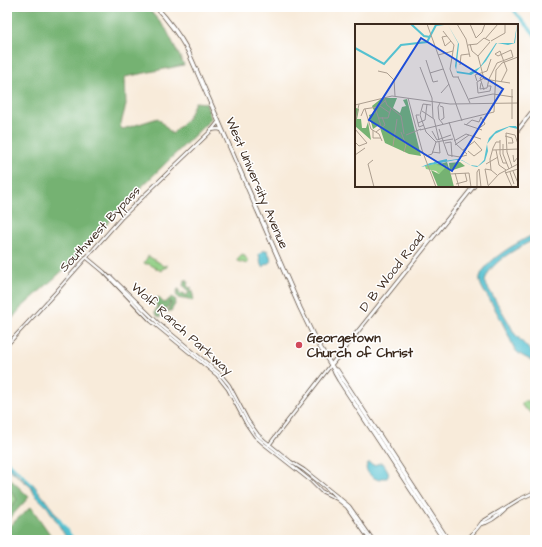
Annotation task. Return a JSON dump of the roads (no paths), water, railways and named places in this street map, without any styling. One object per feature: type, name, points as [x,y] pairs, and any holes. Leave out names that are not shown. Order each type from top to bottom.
[{"type":"main road","name":"West University Avenue","points":[[156,7],[169,21],[188,51],[314,337],[339,380],[444,540]]},
{"type":"main road","points":[[518,130],[535,108]]},
{"type":"main road","name":"D B Wood Road","points":[[331,365],[473,187]]},
{"type":"main road","name":"West University Avenue","points":[[334,370],[337,370],[448,540]]},
{"type":"main road","points":[[366,421],[374,429],[376,429]]},
{"type":"main road","points":[[379,440],[388,448]]},
{"type":"street","name":"Southwest Bypass","points":[[7,345],[122,217],[219,121]]},
{"type":"street","points":[[211,130],[220,129],[224,132]]},
{"type":"street","name":"Wolf Ranch Parkway","points":[[86,257],[118,283],[161,326],[220,374],[230,387],[251,426],[268,446],[311,481],[322,492],[346,506],[355,515],[373,540]]},
{"type":"street","name":"D B Wood Road","points":[[268,446],[331,365]]},
{"type":"street","name":"Wolf Ranch Parkway","points":[[268,446],[304,470],[348,504],[370,540]]},
{"type":"street","points":[[467,540],[482,522],[502,509],[535,492]]},
{"type":"street","points":[[462,540],[471,535]]},
{"type":"water","points":[[535,234],[535,239],[497,262],[487,276],[485,283],[514,333],[535,356],[535,362],[516,351],[497,312],[482,288],[480,277],[483,271],[496,258],[512,246]]},
{"type":"water","points":[[267,250],[271,261],[263,267],[261,265],[259,254],[262,251]]},
{"type":"water","points":[[7,462],[24,480],[33,484],[73,540],[68,540],[48,508],[35,495],[31,487],[7,467]]},
{"type":"water","points":[[368,463],[373,465],[383,463],[388,472],[387,478],[382,478],[379,480],[371,476],[366,468]]},
{"type":"waterway","points":[[511,7],[535,36]]},
{"type":"waterway","points":[[7,461],[31,484]]},
{"type":"waterway","points":[[58,518],[74,540]]},
{"type":"place","name":"Georgetown Church of Christ","points":[[299,345]]}]
